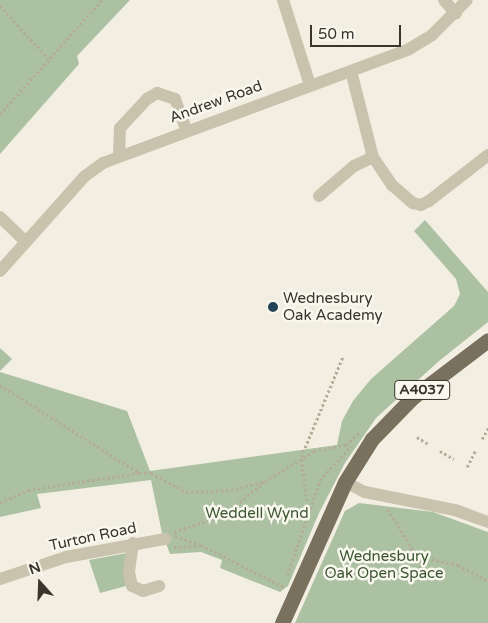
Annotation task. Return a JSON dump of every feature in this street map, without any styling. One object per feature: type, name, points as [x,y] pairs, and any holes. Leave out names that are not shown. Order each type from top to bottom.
[{"type":"main road","name":"A4037","points":[[282,623],[345,482],[372,439],[393,415],[488,340]]},
{"type":"street","points":[[282,0],[310,85]]},
{"type":"street","points":[[444,0],[456,14]]},
{"type":"street","name":"Andrew Road","points":[[0,271],[85,176],[119,155],[351,71],[424,41],[456,14],[467,0]]},
{"type":"street","points":[[351,71],[373,158],[392,185],[413,203],[421,205],[488,155]]},
{"type":"street","points":[[119,155],[120,128],[147,99],[157,93],[175,99],[186,130]]},
{"type":"street","points":[[319,196],[354,166],[373,158]]},
{"type":"street","points":[[0,218],[26,242]]},
{"type":"street","points":[[345,482],[370,493],[456,510],[488,522]]},
{"type":"street","name":"Turton Road","points":[[0,579],[66,557],[167,537]]},
{"type":"street","points":[[134,544],[129,572],[132,586],[143,590],[159,586]]},
{"type":"path","points":[[0,114],[48,58],[102,0]]},
{"type":"path","points":[[0,6],[48,58]]},
{"type":"path","points":[[308,512],[301,457],[343,356]]},
{"type":"path","points":[[0,385],[139,473]]},
{"type":"path","points":[[167,537],[224,515],[265,481],[301,457],[314,451],[346,445],[364,428]]},
{"type":"path","points":[[482,439],[488,428]]},
{"type":"path","points":[[288,609],[284,587],[320,480],[364,433]]},
{"type":"path","points":[[417,437],[428,444]]},
{"type":"path","points":[[440,451],[454,459]]},
{"type":"path","points":[[467,467],[475,452]]},
{"type":"path","points":[[0,503],[28,490],[139,473],[150,473],[170,486],[186,492],[231,490],[265,481]]},
{"type":"path","points":[[370,493],[390,511],[417,556],[421,567]]},
{"type":"path","points":[[167,537],[201,544],[284,587]]},
{"type":"path","points":[[167,537],[167,548],[201,544]]},
{"type":"path","points":[[417,556],[458,565],[488,581]]},
{"type":"green space","points":[[0,0],[130,0],[77,56],[79,64],[0,154]]},
{"type":"green space","name":"Weddell Wynd","points":[[425,220],[488,292],[488,322],[439,361],[376,418],[345,463],[319,513],[288,586],[280,592],[220,568],[222,560],[201,552],[170,554],[162,533],[151,480],[37,494],[41,508],[0,517],[0,372],[127,411],[150,471],[337,445],[342,421],[353,401],[371,379],[454,306],[460,294],[456,279],[414,231]]},
{"type":"green space","points":[[0,348],[12,359],[0,371]]},
{"type":"green space","name":"Wednesbury Oak Open Space","points":[[359,503],[433,512],[488,532],[488,623],[295,623],[345,511]]},
{"type":"green space","points":[[127,553],[124,571],[126,586],[100,593],[89,560]]},
{"type":"place","name":"Wednesbury Oak Academy","points":[[273,307]]}]
